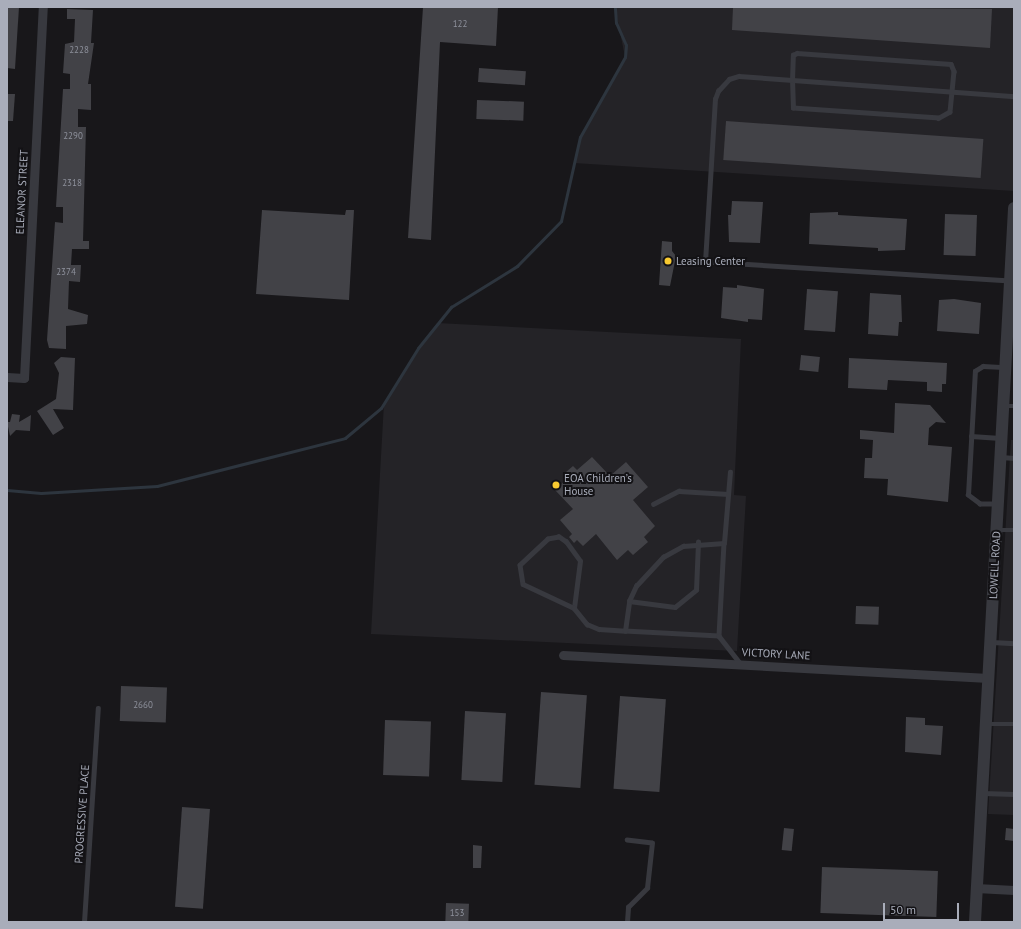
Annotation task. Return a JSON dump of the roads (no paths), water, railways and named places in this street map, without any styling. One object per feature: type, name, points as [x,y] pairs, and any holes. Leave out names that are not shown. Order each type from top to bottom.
[{"type":"street","name":"ELEANOR STREET","points":[[7,377],[24,378],[43,7]]},
{"type":"street","name":"LOWELL ROAD","points":[[975,922],[1002,438],[1009,406],[1006,367],[1014,208]]},
{"type":"street","name":"VICTORY LANE","points":[[563,655],[988,678]]},
{"type":"street","points":[[976,888],[1014,890]]},
{"type":"lane","points":[[797,53],[951,64],[954,71],[952,91],[950,112],[939,118],[793,108],[793,56],[797,53]]},
{"type":"lane","points":[[1010,281],[705,262],[718,90],[729,79],[739,76],[1014,96]]},
{"type":"lane","points":[[998,504],[980,504],[968,495],[971,436],[975,371],[983,366],[1006,367]]},
{"type":"lane","points":[[971,436],[1002,438]]},
{"type":"lane","points":[[1001,457],[1014,458]]},
{"type":"lane","points":[[730,472],[724,543],[719,636],[741,664]]},
{"type":"lane","points":[[654,504],[679,491],[728,494]]},
{"type":"lane","points":[[997,530],[1014,530]]},
{"type":"lane","points":[[574,608],[580,561],[566,542],[559,537],[548,539],[520,565],[519,575],[523,584],[574,608],[587,624],[599,629],[719,636]]},
{"type":"lane","points":[[625,631],[629,601],[636,586],[663,557],[698,542],[724,543]]},
{"type":"lane","points":[[629,601],[675,607],[696,590],[698,542]]},
{"type":"lane","points":[[990,642],[1014,643]]},
{"type":"lane","name":"PROGRESSIVE PLACE","points":[[84,922],[98,708]]},
{"type":"lane","points":[[986,724],[1014,724]]},
{"type":"lane","points":[[982,793],[1014,794]]},
{"type":"lane","points":[[627,840],[652,843],[647,888],[628,908],[627,922]]},
{"type":"waterway","points":[[7,490],[41,493],[157,486],[345,438],[381,408],[418,348],[451,307],[517,266],[561,221],[580,137],[625,57],[626,45],[616,23],[615,7]]},
{"type":"place","name":"Leasing Center","points":[[668,261]]},
{"type":"place","name":"EOA Children’s House","points":[[556,485]]}]
